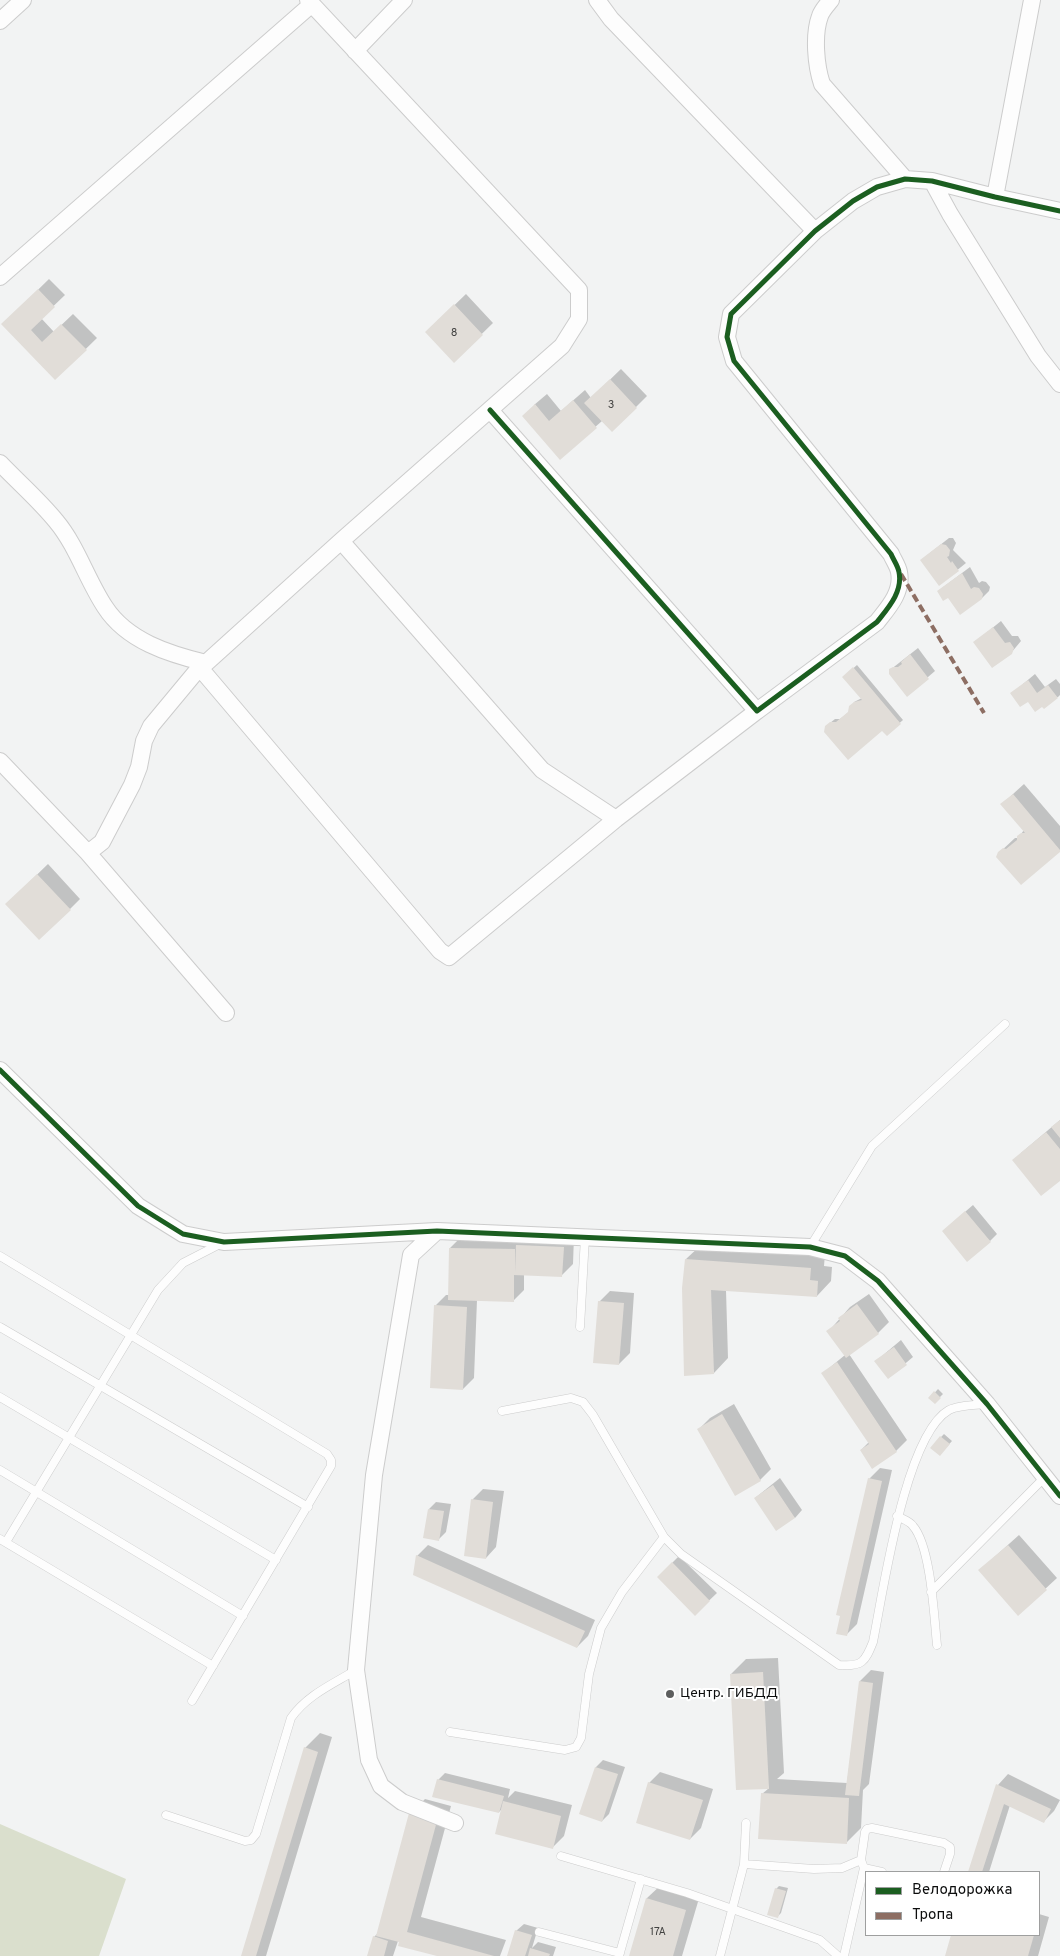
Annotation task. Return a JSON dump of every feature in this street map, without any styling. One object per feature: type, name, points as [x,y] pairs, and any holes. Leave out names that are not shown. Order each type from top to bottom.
[{"type":"street","points":[[0,21],[23,0]]},
{"type":"street","points":[[355,51],[404,0]]},
{"type":"street","points":[[597,0],[611,19],[815,232]]},
{"type":"street","points":[[831,0],[820,14],[817,27],[817,69],[822,84],[905,179]]},
{"type":"street","points":[[995,197],[1032,0]]},
{"type":"street","points":[[0,277],[310,2],[579,290],[579,319],[562,346],[203,665],[151,726],[144,741],[139,767],[132,784],[102,842],[88,853]]},
{"type":"street","points":[[0,463],[56,521],[105,608],[122,626],[149,644],[203,665],[440,951],[449,957],[616,820],[757,711],[877,622],[889,607],[898,590],[899,571],[891,554],[734,361],[727,337],[731,314],[815,232],[853,201],[877,187],[905,179],[932,181],[995,197],[1060,210]]},
{"type":"street","points":[[932,181],[950,214],[1038,356],[1060,384]]},
{"type":"street","points":[[490,410],[757,711]]},
{"type":"street","points":[[341,541],[542,770],[616,820]]},
{"type":"street","points":[[0,761],[88,853],[226,1014]]},
{"type":"street","points":[[0,1070],[138,1206],[183,1234],[224,1242],[437,1231],[810,1247],[845,1256],[878,1281],[987,1404],[1060,1496]]},
{"type":"street","points":[[437,1231],[411,1255],[374,1476],[356,1670],[369,1760],[381,1786],[402,1802],[455,1823]]},
{"type":"lane","points":[[810,1247],[872,1146],[1004,1024]]},
{"type":"lane","points":[[580,1327],[584,1237]]},
{"type":"lane","points":[[213,1666],[3,1541],[36,1492],[158,1290],[183,1263],[224,1242]]},
{"type":"lane","points":[[0,1256],[327,1454],[331,1460],[331,1466],[308,1507],[192,1700]]},
{"type":"lane","points":[[0,1327],[308,1507]]},
{"type":"lane","points":[[0,1397],[276,1560]]},
{"type":"lane","points":[[502,1411],[571,1398],[583,1402],[593,1415],[664,1537],[681,1554],[839,1665],[853,1666],[866,1659],[873,1642],[897,1516],[925,1441],[937,1420],[950,1410],[987,1404]]},
{"type":"lane","points":[[0,1470],[243,1616]]},
{"type":"lane","points":[[931,1592],[1045,1477]]},
{"type":"lane","points":[[897,1516],[912,1524],[920,1536],[926,1552],[937,1645]]},
{"type":"lane","points":[[450,1732],[566,1750],[576,1747],[581,1738],[589,1674],[601,1628],[622,1592],[664,1537]]},
{"type":"lane","points":[[166,1815],[244,1841],[251,1840],[256,1834],[291,1718],[299,1706],[310,1697],[356,1670]]},
{"type":"lane","points":[[720,1956],[744,1864],[746,1823]]},
{"type":"lane","points":[[844,1956],[864,1868],[861,1860],[867,1828],[944,1843],[950,1848],[944,1871]]},
{"type":"lane","points":[[561,1856],[687,1893],[820,1940],[838,1956]]},
{"type":"lane","points":[[744,1864],[814,1869],[842,1868],[861,1860]]},
{"type":"lane","points":[[864,1868],[878,1871]]},
{"type":"lane","points":[[539,1932],[619,1955],[641,1879]]},
{"type":"green space","points":[[0,1824],[126,1879],[99,1956],[0,1956]]},
{"type":"building","points":[[38,289],[55,307],[31,330],[42,342],[61,324],[87,350],[55,380],[1,324]]},
{"type":"building","points":[[454,304],[483,335],[454,363],[425,332]]},
{"type":"building","points":[[610,379],[637,408],[612,432],[584,403]]},
{"type":"building","points":[[573,400],[597,428],[560,460],[522,416],[535,404],[549,421]]},
{"type":"building","points":[[941,544],[946,545],[950,550],[947,557],[959,571],[939,586],[920,560]]},
{"type":"building","points":[[962,573],[971,589],[974,587],[979,588],[983,594],[982,599],[960,615],[948,598],[943,601],[937,591]]},
{"type":"building","points":[[993,627],[1005,643],[1010,642],[1014,648],[1012,654],[992,668],[973,642]]},
{"type":"building","points":[[910,654],[929,679],[907,697],[889,674],[889,669],[898,667]]},
{"type":"building","points":[[853,667],[901,724],[887,736],[882,731],[848,760],[824,732],[825,726],[830,722],[836,722],[848,712],[849,706],[854,702],[862,700],[842,677]]},
{"type":"building","points":[[1028,680],[1037,693],[1048,685],[1058,698],[1044,709],[1042,707],[1035,712],[1028,702],[1020,707],[1010,693]]},
{"type":"building","points":[[1013,794],[1060,850],[1021,885],[996,857],[998,852],[1003,848],[1006,849],[1017,840],[1017,836],[1025,833],[1000,804]]},
{"type":"building","points":[[37,874],[71,910],[39,940],[5,904]]},
{"type":"building","points":[[1060,1120],[1060,1138],[1051,1127]]},
{"type":"building","points":[[1046,1132],[1060,1149],[1060,1181],[1041,1196],[1012,1160]]},
{"type":"building","points":[[965,1211],[991,1242],[967,1262],[942,1231]]},
{"type":"building","points":[[516,1245],[564,1247],[562,1277],[514,1275],[514,1302],[448,1300],[449,1248],[515,1249],[515,1273]]},
{"type":"building","points":[[685,1259],[811,1268],[810,1280],[818,1281],[817,1297],[711,1290],[714,1374],[684,1376],[682,1288]]},
{"type":"building","points":[[598,1301],[624,1303],[619,1365],[593,1363]]},
{"type":"building","points":[[857,1304],[879,1334],[846,1358],[826,1331],[840,1321],[838,1318]]},
{"type":"building","points":[[434,1305],[467,1307],[463,1390],[430,1388]]},
{"type":"building","points":[[894,1347],[907,1365],[888,1379],[874,1361]]},
{"type":"building","points":[[837,1362],[897,1452],[872,1469],[860,1450],[869,1444],[821,1373]]},
{"type":"building","points":[[934,1391],[941,1398],[935,1404],[928,1398]]},
{"type":"building","points":[[722,1414],[761,1481],[735,1496],[697,1429]]},
{"type":"building","points":[[940,1436],[950,1444],[940,1456],[930,1448]]},
{"type":"building","points":[[868,1478],[882,1481],[847,1636],[836,1634],[840,1616],[836,1615]]},
{"type":"building","points":[[773,1485],[795,1518],[776,1531],[754,1498]]},
{"type":"building","points":[[471,1499],[493,1502],[486,1559],[464,1556]]},
{"type":"building","points":[[428,1509],[444,1511],[439,1541],[423,1538]]},
{"type":"building","points":[[1008,1545],[1047,1590],[1018,1616],[978,1570]]},
{"type":"building","points":[[416,1555],[585,1631],[577,1648],[413,1575]]},
{"type":"building","points":[[672,1562],[710,1601],[695,1616],[657,1577]]},
{"type":"building","points":[[763,1672],[769,1789],[736,1790],[730,1674]]},
{"type":"building","points":[[859,1681],[873,1683],[859,1796],[845,1795]]},
{"type":"building","points":[[304,1747],[318,1752],[256,1956],[241,1956]]},
{"type":"building","points":[[595,1767],[618,1774],[602,1822],[579,1814]]},
{"type":"building","points":[[437,1779],[504,1796],[499,1813],[432,1797]]},
{"type":"building","points":[[648,1782],[703,1800],[690,1840],[636,1823]]},
{"type":"building","points":[[996,1784],[1051,1809],[1044,1823],[1004,1804],[982,1871],[968,1871]]},
{"type":"building","points":[[761,1793],[849,1798],[847,1844],[758,1839]]},
{"type":"building","points":[[503,1801],[561,1816],[553,1849],[495,1834]]},
{"type":"building","points":[[409,1813],[437,1821],[407,1932],[494,1956],[437,1956],[398,1946],[399,1942],[376,1936]]},
{"type":"building","points":[[775,1888],[786,1891],[778,1918],[767,1915]]},
{"type":"building","points":[[646,1898],[686,1910],[673,1956],[629,1956]]},
{"type":"building","points":[[515,1930],[532,1935],[525,1956],[507,1956]]},
{"type":"building","points":[[373,1936],[388,1941],[384,1956],[367,1956]]},
{"type":"building","points":[[951,1936],[1034,1936],[1028,1956],[945,1956]]},
{"type":"building","points":[[530,1948],[550,1954],[549,1956],[528,1956]]},
{"type":"marked path","points":[[901,574],[984,713]]},
{"type":"cycle path","points":[[490,410],[757,711],[877,622],[894,599],[900,579],[891,554],[734,361],[727,337],[731,314],[815,231],[853,201],[877,187],[905,179],[932,181],[1060,211]]},
{"type":"cycle path","points":[[0,1070],[138,1206],[183,1234],[224,1242],[437,1231],[810,1247],[845,1256],[878,1281],[987,1404],[1060,1496]]},
{"type":"place","name":"Центр. ГИБДД","points":[[670,1694]]}]
